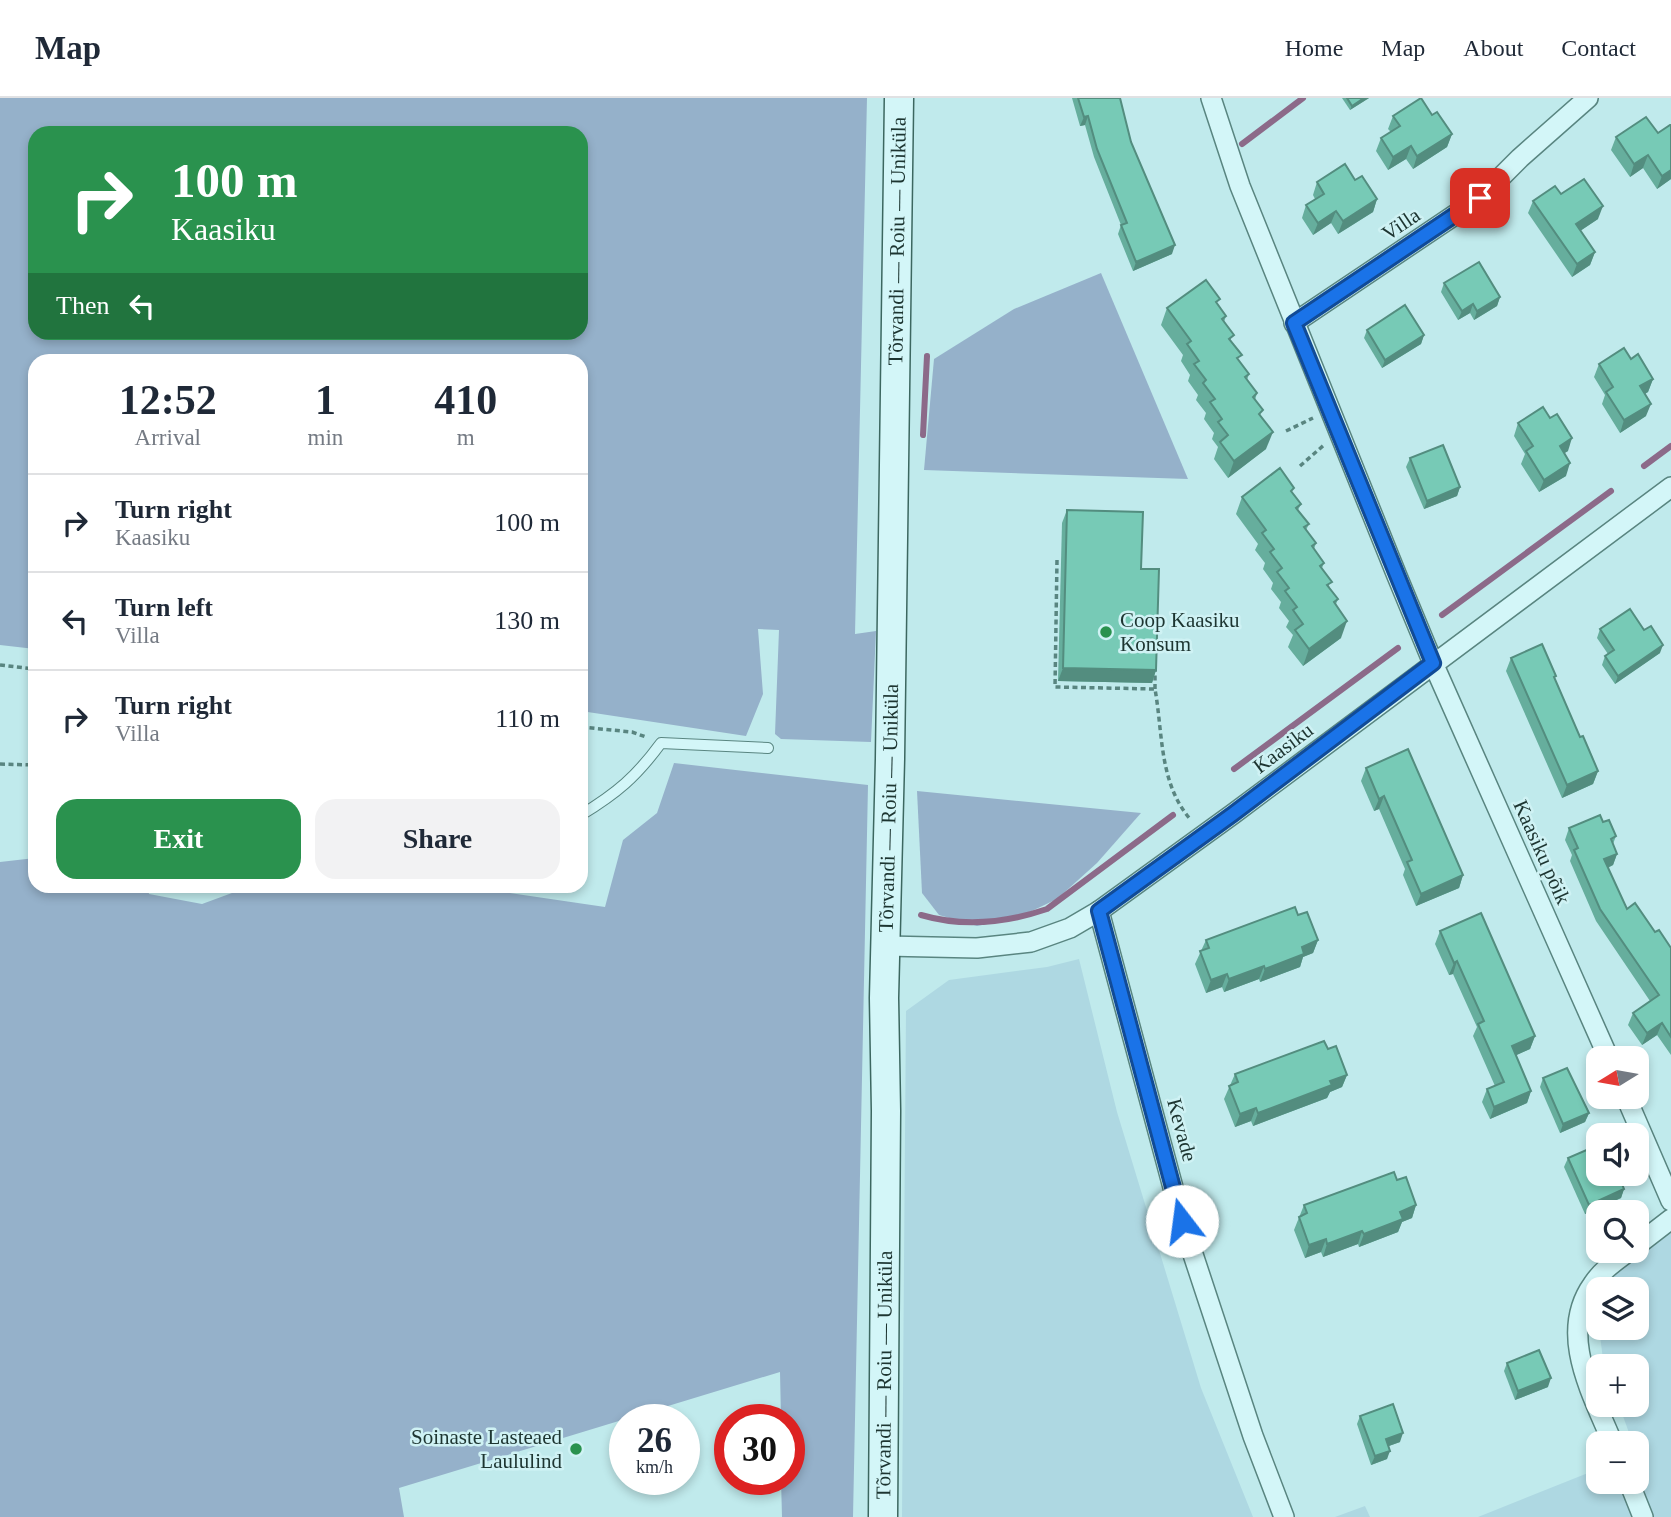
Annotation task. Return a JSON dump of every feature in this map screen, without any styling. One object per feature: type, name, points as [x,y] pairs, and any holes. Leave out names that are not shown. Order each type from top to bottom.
[{"type":"street","name":"Tõrvandi — Roiu — Uniküla","points":[[883,1517],[886,946],[899,98]]},
{"type":"street","points":[[1211,98],[1240,186],[1433,663]]},
{"type":"street","name":"Villa","points":[[1294,323],[1480,198],[1520,158],[1588,98]]},
{"type":"street","name":"Kaasiku","points":[[886,946],[977,948],[1031,942],[1070,928],[1099,911],[1205,835],[1671,486]]},
{"type":"street","name":"Kaasiku põik","points":[[1433,663],[1603,1046]]},
{"type":"street","name":"Kevade","points":[[1099,911],[1182,1221],[1284,1517]]},
{"type":"street","points":[[1632,1110],[1671,1201]]},
{"type":"street","points":[[1649,1236],[1671,1219]]},
{"type":"street","points":[[1608,1431],[1586,1377],[1578,1348],[1577,1331],[1579,1312],[1593,1284],[1613,1263]]},
{"type":"street","points":[[1634,1494],[1643,1517]]},
{"type":"lane","points":[[588,811],[608,799],[640,771],[661,743],[768,748]]},
{"type":"path","points":[[1286,431],[1315,417]]},
{"type":"path","points":[[1300,466],[1326,443]]},
{"type":"path","points":[[1057,560],[1055,687],[1155,689]]},
{"type":"path","points":[[1156,662],[1155,689],[1168,779],[1176,800],[1205,835]]},
{"type":"path","points":[[0,665],[28,668]]},
{"type":"path","points":[[588,728],[632,732],[661,743]]},
{"type":"path","points":[[0,764],[28,765]]},
{"type":"shaded area","points":[[0,98],[867,98],[855,634],[876,631],[871,742],[781,739],[775,734],[779,630],[758,629],[763,694],[746,736],[588,712],[588,354],[28,354],[28,648],[0,645]]},
{"type":"shaded area","points":[[1101,273],[1188,479],[924,470],[934,359],[1014,309]]},
{"type":"shaded area","points":[[674,763],[868,785],[853,1517],[782,1517],[781,1495],[805,1495],[805,1404],[781,1404],[780,1372],[675,1404],[609,1404],[609,1424],[399,1488],[404,1517],[0,1517],[0,862],[28,859],[28,893],[149,893],[202,904],[232,893],[510,893],[605,907],[623,840],[657,813]]},
{"type":"shaded area","points":[[917,791],[1141,813],[1097,863],[1057,899],[1017,918],[977,926],[939,915],[922,893]]},
{"type":"shaded area","points":[[1079,959],[1117,1112],[1201,1388],[1253,1517],[902,1517],[906,1011],[949,980],[1047,967]]},
{"type":"shaded area","points":[[1671,1233],[1671,1517],[1478,1517],[1586,1474],[1586,1494],[1649,1494],[1649,1431],[1628,1431],[1623,1417],[1649,1417],[1649,1354],[1602,1354],[1601,1340],[1649,1340],[1649,1277],[1611,1277],[1630,1263],[1649,1263],[1649,1249]]},
{"type":"shaded area","points":[[1365,1506],[1370,1517],[1335,1517]]},
{"type":"building","points":[[1078,98],[1120,98],[1131,142],[1175,245],[1136,262],[1121,225],[1127,223],[1097,149],[1088,116],[1084,117]]},
{"type":"building","points":[[1347,98],[1364,98],[1352,106]]},
{"type":"building","points":[[1421,98],[1432,115],[1437,112],[1452,134],[1417,156],[1411,146],[1393,157],[1381,138],[1400,126],[1393,116]]},
{"type":"building","points":[[1646,117],[1658,133],[1671,125],[1671,170],[1662,176],[1648,155],[1634,164],[1616,137]]},
{"type":"building","points":[[1345,164],[1355,180],[1362,176],[1377,199],[1343,221],[1336,211],[1318,223],[1306,205],[1324,194],[1317,182]]},
{"type":"building","points":[[1584,179],[1603,206],[1576,224],[1595,252],[1577,264],[1533,201],[1555,186],[1561,194]]},
{"type":"building","points":[[1479,262],[1500,297],[1477,311],[1473,304],[1462,311],[1444,283]]},
{"type":"building","points":[[1206,280],[1220,299],[1216,302],[1226,316],[1222,319],[1234,335],[1229,339],[1242,355],[1237,358],[1249,374],[1245,377],[1257,393],[1253,397],[1263,410],[1259,414],[1273,432],[1234,461],[1220,442],[1228,435],[1218,422],[1222,419],[1210,402],[1215,399],[1203,383],[1206,380],[1194,364],[1199,361],[1187,344],[1191,341],[1167,308]]},
{"type":"building","points":[[1405,305],[1424,335],[1385,360],[1367,330]]},
{"type":"building","points":[[1624,348],[1631,359],[1638,354],[1653,379],[1640,386],[1651,404],[1624,420],[1606,392],[1613,387],[1599,364]]},
{"type":"building","points":[[1543,407],[1550,418],[1557,414],[1572,438],[1560,446],[1570,463],[1544,480],[1526,451],[1533,446],[1518,423]]},
{"type":"building","points":[[1443,445],[1460,487],[1427,501],[1410,458]]},
{"type":"building","points":[[1280,468],[1294,488],[1291,491],[1301,504],[1296,508],[1309,524],[1304,527],[1316,543],[1312,546],[1324,563],[1320,566],[1332,582],[1327,585],[1338,599],[1334,602],[1347,621],[1309,649],[1295,630],[1303,624],[1293,610],[1297,607],[1285,591],[1289,588],[1277,572],[1282,568],[1270,552],[1274,549],[1262,533],[1266,530],[1242,497]]},
{"type":"building","name":"Coop Kaasiku Konsum","points":[[1067,510],[1143,512],[1141,569],[1159,569],[1156,670],[1063,668]]},
{"type":"building","points":[[1630,609],[1644,630],[1651,626],[1663,645],[1618,676],[1605,656],[1614,650],[1600,629]]},
{"type":"building","points":[[1542,644],[1580,737],[1583,736],[1598,771],[1567,785],[1511,658]]},
{"type":"building","points":[[1408,749],[1463,875],[1421,894],[1407,862],[1412,860],[1384,796],[1379,799],[1366,768]]},
{"type":"building","points":[[1600,815],[1603,822],[1609,820],[1616,836],[1611,839],[1617,854],[1604,859],[1627,909],[1635,903],[1655,932],[1659,930],[1671,948],[1671,1037],[1662,1023],[1647,1033],[1633,1013],[1659,995],[1600,909],[1574,850],[1578,848],[1569,828]]},
{"type":"building","points":[[1295,907],[1298,915],[1307,912],[1318,940],[1302,947],[1304,954],[1265,969],[1264,966],[1229,979],[1227,974],[1211,980],[1200,951],[1209,948],[1206,940]]},
{"type":"building","points":[[1481,913],[1535,1036],[1512,1046],[1531,1091],[1494,1107],[1487,1089],[1504,1082],[1478,1024],[1484,1021],[1440,931]]},
{"type":"building","points":[[1324,1041],[1328,1049],[1336,1046],[1347,1075],[1330,1081],[1332,1085],[1258,1113],[1256,1108],[1240,1114],[1229,1086],[1238,1082],[1235,1074]]},
{"type":"building","points":[[1567,1068],[1589,1113],[1563,1124],[1543,1078]]},
{"type":"building","points":[[1586,1150],[1586,1186],[1623,1186],[1624,1189],[1600,1200],[1587,1200],[1568,1158]]},
{"type":"building","points":[[1394,1172],[1397,1180],[1406,1177],[1416,1205],[1400,1212],[1403,1219],[1364,1234],[1362,1231],[1327,1244],[1326,1239],[1309,1245],[1299,1217],[1307,1213],[1304,1205]]},
{"type":"building","points":[[1539,1350],[1551,1378],[1518,1391],[1507,1363]]},
{"type":"building","points":[[1393,1404],[1403,1433],[1386,1439],[1390,1451],[1375,1456],[1360,1416]]},
{"type":"waterway","points":[[1242,144],[1303,98]]},
{"type":"waterway","points":[[923,435],[927,356]]},
{"type":"waterway","points":[[1644,466],[1671,446]]},
{"type":"waterway","points":[[1442,615],[1611,491]]},
{"type":"waterway","points":[[1234,769],[1398,648]]},
{"type":"waterway","points":[[921,915],[952,921],[984,922],[1016,918],[1047,909],[1173,815]]},
{"type":"place","name":"Coop Kaasiku Konsum","points":[[1106,632]]},
{"type":"place","name":"Soinaste Lasteaed Laululind","points":[[576,1449]]},
{"type":"route","points":[[1182,1221],[1099,911],[1433,663],[1294,323],[1480,198]]}]
